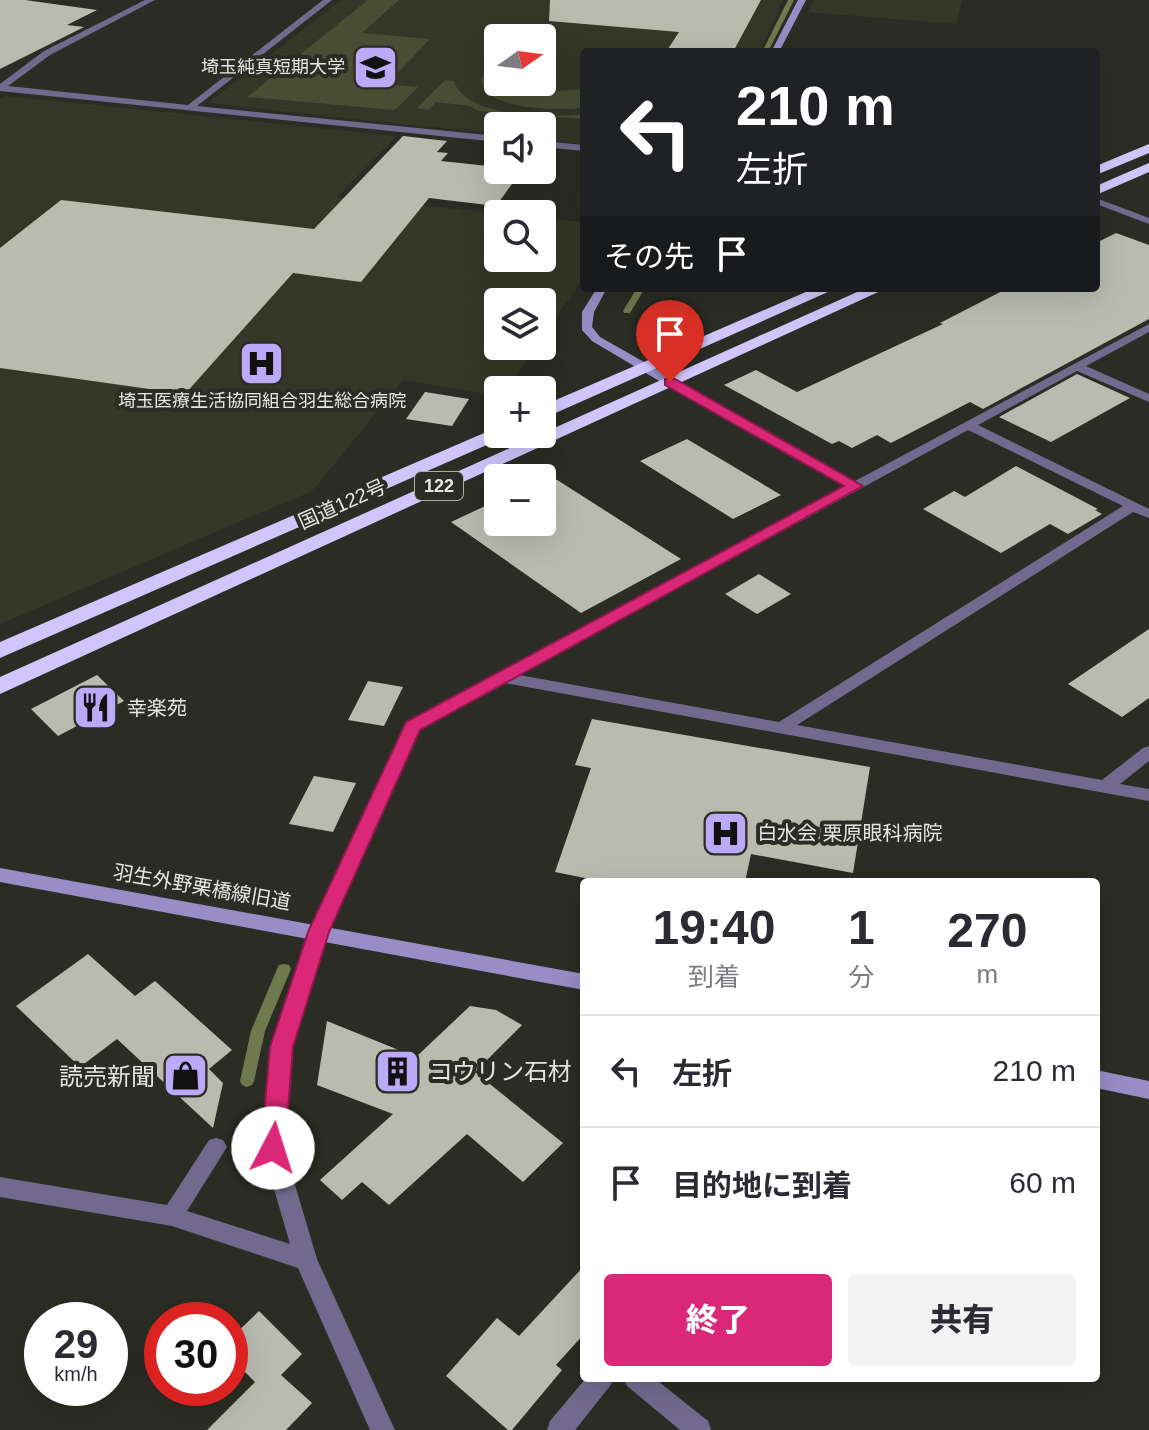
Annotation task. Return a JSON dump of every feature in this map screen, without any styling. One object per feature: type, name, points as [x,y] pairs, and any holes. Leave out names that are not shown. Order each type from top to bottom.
[{"type":"highway","points":[[1100,169],[1149,148]]},
{"type":"highway","points":[[1100,189],[1149,167]]},
{"type":"highway","points":[[556,407],[820,292]]},
{"type":"highway","name":"国道122号","points":[[0,686],[870,292]]},
{"type":"highway","name":"国道122号","points":[[0,651],[484,439]]},
{"type":"street","points":[[0,88],[47,53],[151,0]]},
{"type":"street","points":[[190,107],[328,0]]},
{"type":"street","points":[[777,48],[802,0]]},
{"type":"street","points":[[0,88],[484,138]]},
{"type":"street","points":[[556,145],[580,148]]},
{"type":"street","points":[[1100,203],[1149,221]]},
{"type":"street","points":[[600,292],[588,312],[586,328],[596,339],[855,486]]},
{"type":"street","points":[[383,1430],[306,1260],[273,1148],[282,1047],[319,932],[412,726],[1149,327]]},
{"type":"street","points":[[1077,366],[1149,398]]},
{"type":"street","points":[[968,425],[1149,514]]},
{"type":"street","points":[[781,728],[1133,506]]},
{"type":"street","points":[[502,677],[1149,795]]},
{"type":"street","points":[[1105,787],[1149,752]]},
{"type":"street","name":"羽生外野栗橋線旧道","points":[[0,875],[580,981]]},
{"type":"street","points":[[1100,1080],[1149,1090]]},
{"type":"street","points":[[172,1216],[216,1147]]},
{"type":"street","points":[[0,1187],[172,1216],[306,1260]]},
{"type":"street","points":[[559,1430],[599,1382]]},
{"type":"street","points":[[640,1382],[699,1430]]},
{"type":"shaded area","name":"埼玉純真短期大学","points":[[341,0],[783,0],[762,48],[580,48],[580,144],[556,141],[556,112],[484,112],[484,133],[208,103]]},
{"type":"shaded area","points":[[368,0],[399,0],[362,33],[430,39],[387,84],[418,87],[395,110],[247,97]]},
{"type":"shaded area","points":[[814,0],[962,0],[956,24],[808,12]]},
{"type":"shaded area","points":[[445,80],[454,81],[461,93],[474,102],[506,112],[478,111],[470,106],[436,102],[429,110],[417,108]]},
{"type":"shaded area","points":[[580,89],[580,108],[524,106],[495,97],[556,96],[556,90]]},
{"type":"shaded area","name":"埼玉医療生活協同組合羽生総合病院","points":[[5,96],[397,136],[337,197],[484,212],[484,272],[556,272],[556,219],[580,222],[580,283],[556,317],[556,288],[484,288],[484,360],[527,360],[516,376],[484,376],[484,394],[403,380],[312,491],[0,624],[0,99]]},
{"type":"shaded area","points":[[580,114],[580,119],[556,117],[556,116]]},
{"type":"building","points":[[0,0],[25,0],[97,10],[67,25],[84,27],[0,69]]},
{"type":"building","points":[[550,0],[761,0],[735,48],[669,48],[679,32],[549,21]]},
{"type":"building","points":[[403,136],[447,141],[437,152],[448,153],[441,161],[484,166],[484,184],[512,184],[500,200],[484,200],[484,205],[429,198],[361,282],[293,273],[185,394],[0,368],[0,248],[61,200],[314,229]]},
{"type":"building","points":[[1116,233],[1149,245],[1149,319],[983,409],[970,402],[891,443],[877,435],[852,448],[839,441],[832,444],[724,385],[756,370],[797,392],[943,324],[940,323],[1000,292],[1100,292],[1100,241]]},
{"type":"building","points":[[1077,374],[1130,398],[1051,442],[999,417]]},
{"type":"building","points":[[425,392],[469,399],[452,426],[406,419]]},
{"type":"building","points":[[687,439],[781,495],[733,519],[640,461]]},
{"type":"building","points":[[1016,466],[1098,509],[1095,510],[1102,514],[1068,534],[1050,524],[1001,553],[923,509],[954,491],[965,497]]},
{"type":"building","points":[[556,479],[681,559],[581,613],[451,522],[484,507],[484,536],[556,536]]},
{"type":"building","points":[[759,574],[791,594],[757,614],[725,594]]},
{"type":"building","points":[[1149,629],[1149,698],[1122,717],[1068,684]]},
{"type":"building","points":[[97,675],[124,701],[58,736],[31,709]]},
{"type":"building","points":[[368,681],[403,687],[384,726],[348,720]]},
{"type":"building","points":[[592,719],[870,767],[853,873],[751,854],[746,878],[585,878],[555,872],[591,768],[575,765]]},
{"type":"building","points":[[314,776],[356,783],[333,832],[289,824]]},
{"type":"building","points":[[88,954],[135,996],[155,981],[232,1050],[209,1069],[223,1083],[213,1128],[117,1039],[80,1067],[16,1006]]},
{"type":"building","points":[[470,1006],[496,1010],[522,1025],[475,1072],[563,1143],[523,1182],[467,1134],[389,1205],[362,1182],[342,1200],[320,1180],[393,1114],[317,1085],[327,1021],[416,1057]]},
{"type":"building","points":[[580,1270],[580,1338],[556,1365],[562,1370],[512,1430],[508,1430],[446,1376],[497,1318],[519,1336]]},
{"type":"building","points":[[259,1311],[302,1354],[281,1375],[312,1403],[286,1430],[207,1430],[231,1406],[248,1406],[248,1389],[255,1382],[248,1375],[248,1322]]},
{"type":"waterway","points":[[767,48],[791,0]]},
{"type":"waterway","points":[[627,311],[639,292]]},
{"type":"waterway","points":[[247,1081],[258,1031],[284,969]]},
{"type":"place","name":"埼玉純真短期大学","points":[[376,67]]},
{"type":"place","name":"埼玉医療生活協同組合羽生総合病院","points":[[262,363]]},
{"type":"place","name":"幸楽苑","points":[[96,708]]},
{"type":"place","name":"白水会 栗原眼科病院","points":[[726,833]]},
{"type":"place","name":"コウリン石材","points":[[398,1071]]},
{"type":"place","name":"読売新聞","points":[[186,1076]]},
{"type":"route","points":[[273,1148],[282,1047],[319,932],[412,726],[855,486],[670,382]]}]
